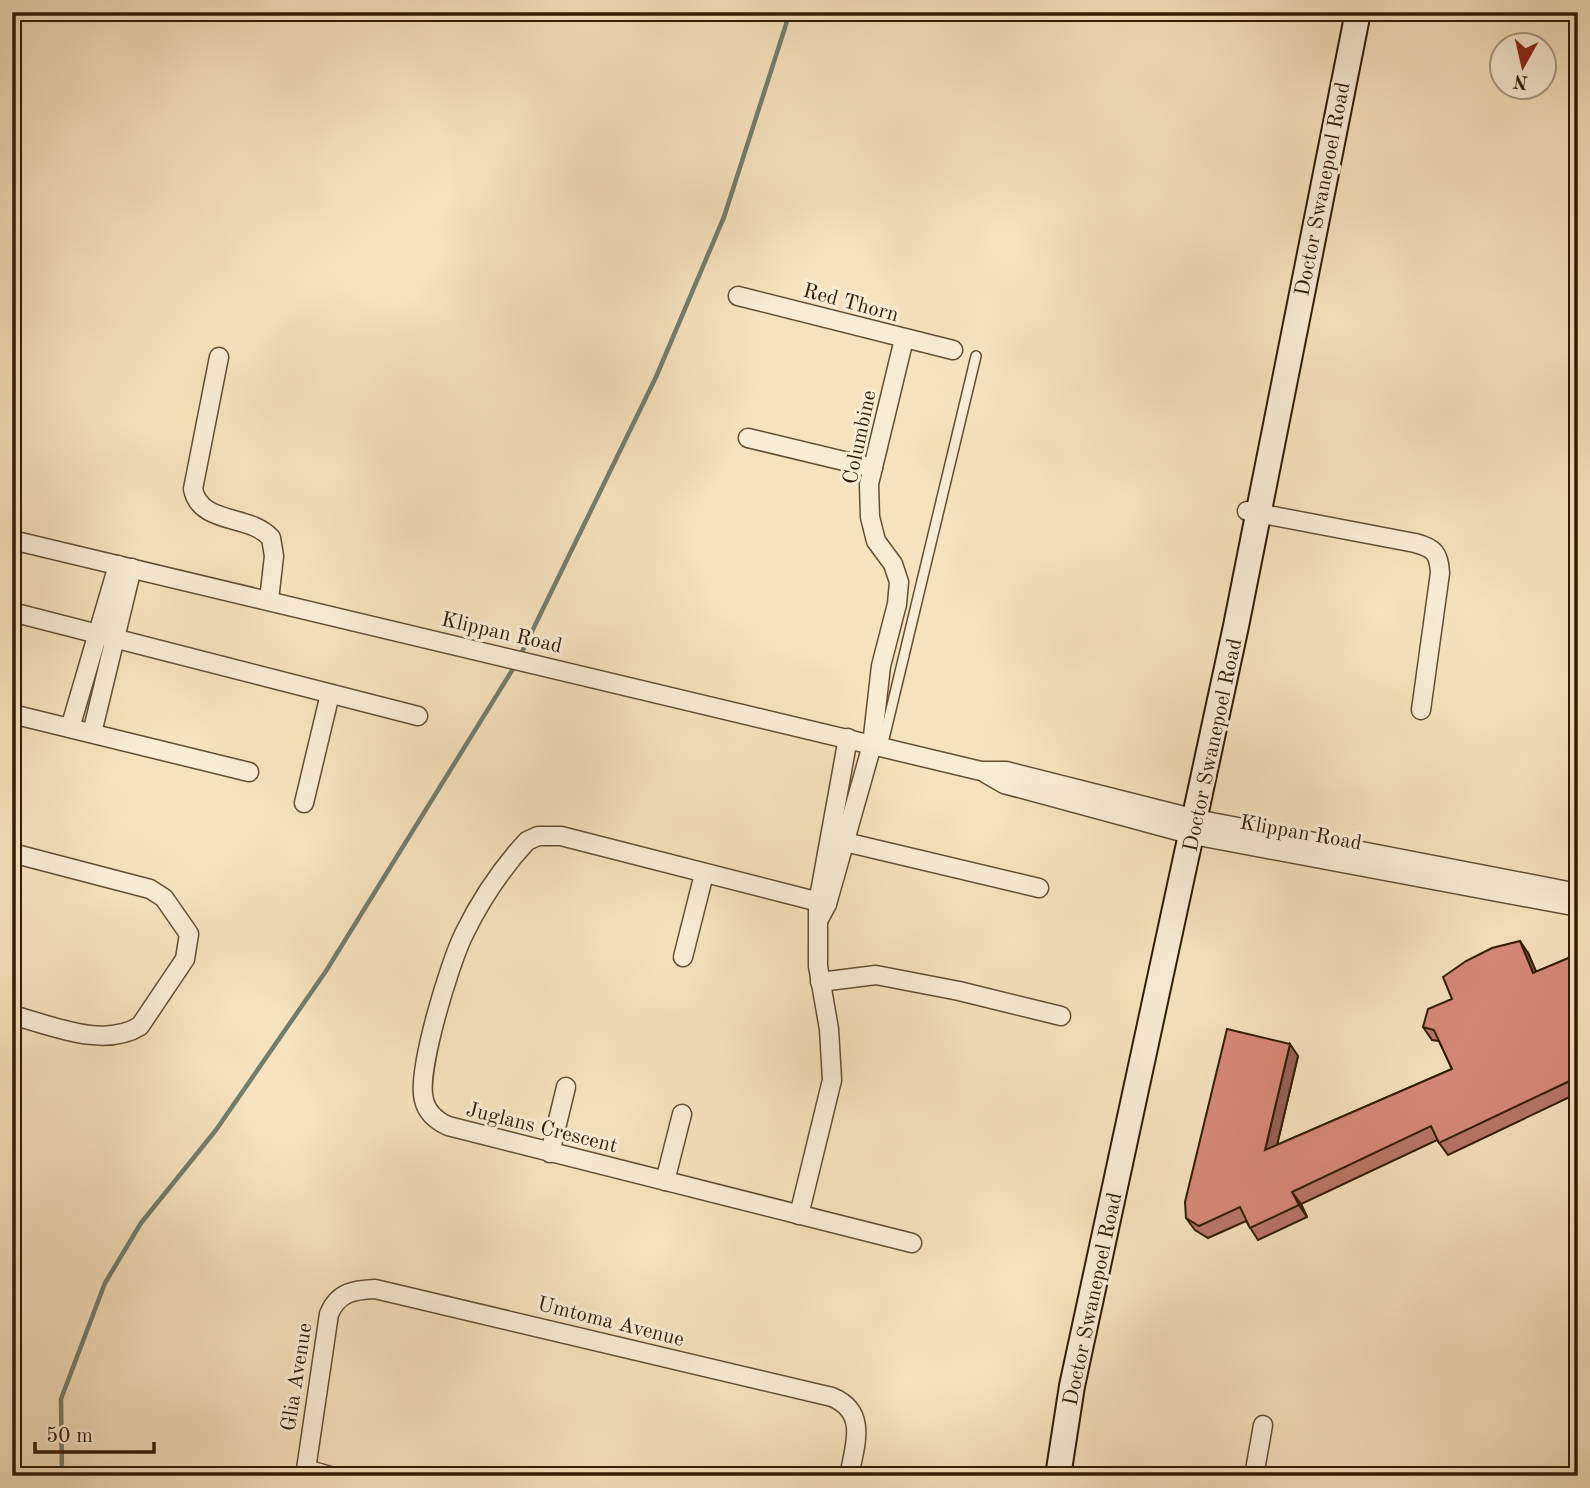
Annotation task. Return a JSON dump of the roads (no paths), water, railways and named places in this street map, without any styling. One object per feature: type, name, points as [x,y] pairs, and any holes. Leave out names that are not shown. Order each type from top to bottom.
[{"type":"main road","name":"Doctor Swanepoel Road","points":[[1253,512],[1346,12]]},
{"type":"main road","name":"Doctor Swanepoel Road","points":[[1058,1476],[1072,1386],[1357,12]]},
{"type":"main road","name":"Doctor Swanepoel Road","points":[[1052,1476],[1142,998],[1187,825]]},
{"type":"street","name":"Red Thorn","points":[[738,296],[953,350]]},
{"type":"street","name":"Columbine","points":[[821,909],[877,746],[881,666],[897,604],[899,582],[893,564],[876,541],[870,517],[869,484],[904,339]]},
{"type":"street","points":[[219,357],[193,489],[195,500],[202,508],[258,528],[271,538],[274,556],[269,600]]},
{"type":"street","points":[[748,438],[873,468]]},
{"type":"street","points":[[1253,512],[1415,543],[1437,552],[1440,573],[1421,710]]},
{"type":"street","name":"Klippan Road","points":[[12,540],[848,738],[981,771],[1003,784],[1448,882],[1578,893]]},
{"type":"street","points":[[70,728],[106,636],[125,566]]},
{"type":"street","points":[[12,612],[418,716]]},
{"type":"street","points":[[92,733],[106,636]]},
{"type":"street","points":[[304,803],[330,694]]},
{"type":"street","points":[[12,714],[249,772]]},
{"type":"street","points":[[799,1215],[832,1080],[829,1029],[816,946],[848,738]]},
{"type":"street","name":"Klippan Road","points":[[1187,825],[1436,866],[1578,907]]},
{"type":"street","name":"Juglans Crescent","points":[[821,909],[561,836],[538,836],[527,841],[464,932],[453,957],[424,1072],[424,1102],[437,1121],[448,1126],[912,1243]]},
{"type":"street","points":[[845,842],[1039,888]]},
{"type":"street","points":[[12,853],[150,889],[164,898],[185,925],[189,946],[185,959],[140,1026],[129,1033],[103,1036],[12,1015]]},
{"type":"street","points":[[683,957],[704,874]]},
{"type":"street","points":[[820,982],[876,975],[959,991],[1061,1016]]},
{"type":"street","points":[[550,1153],[566,1087]]},
{"type":"street","points":[[665,1181],[682,1114]]},
{"type":"street","name":"Umtoma Avenue","points":[[346,1292],[375,1289],[395,1292],[832,1397],[843,1402],[857,1418],[849,1476]]},
{"type":"street","name":"Glia Avenue","points":[[305,1473],[329,1314],[337,1299],[346,1292]]},
{"type":"street","points":[[1254,1476],[1263,1425]]},
{"type":"street","points":[[305,1473],[330,1476]]},
{"type":"lane","points":[[877,746],[976,356]]},
{"type":"lane","points":[[1436,866],[1448,882]]},
{"type":"waterway","points":[[520,656],[656,377],[724,217],[790,12]]},
{"type":"waterway","points":[[62,1476],[61,1399],[105,1283],[141,1223],[216,1130],[326,971],[516,664]]}]
